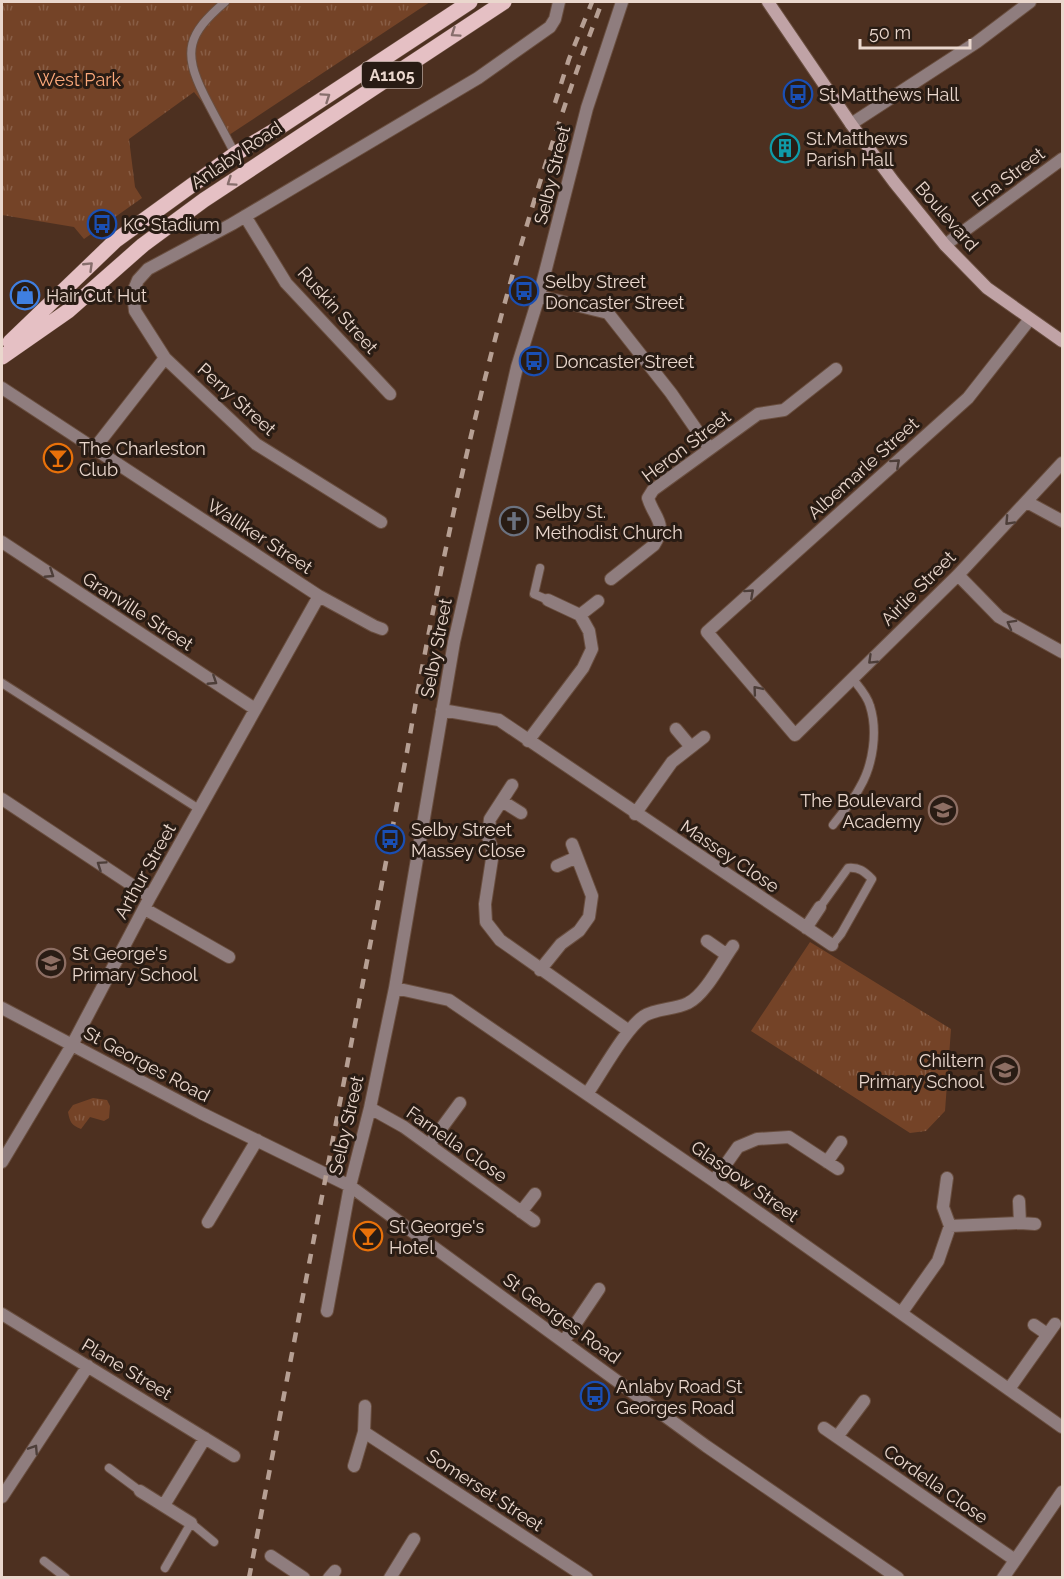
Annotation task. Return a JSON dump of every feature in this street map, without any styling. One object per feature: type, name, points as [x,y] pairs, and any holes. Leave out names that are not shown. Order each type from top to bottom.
[{"type":"main road","name":"Anlaby Road","points":[[2,350],[115,241],[235,154],[277,129],[470,2]]},
{"type":"main road","name":"Anlaby Road","points":[[2,357],[68,311],[143,245],[279,149],[504,2]]},
{"type":"street","points":[[245,216],[478,78],[550,27],[555,19],[559,2]]},
{"type":"street","name":"Selby Street","points":[[327,1311],[350,1186],[370,1108],[395,988],[454,642],[514,378],[539,296],[587,108],[622,2]]},
{"type":"street","name":"Boulevard","points":[[768,2],[851,124],[945,245],[987,288],[1062,341]]},
{"type":"street","points":[[851,124],[977,42],[1030,2]]},
{"type":"street","name":"Ena Street","points":[[945,245],[1062,159]]},
{"type":"street","name":"Perry Street","points":[[245,216],[148,269],[138,280],[133,292],[135,311],[165,358],[256,444],[381,522]]},
{"type":"street","name":"Ruskin Street","points":[[245,216],[286,283],[390,394]]},
{"type":"street","points":[[539,296],[608,313],[671,393],[709,448]]},
{"type":"street","name":"Albemarle Street","points":[[795,735],[707,632],[968,398],[1030,319]]},
{"type":"street","points":[[94,449],[165,358]]},
{"type":"street","name":"Heron Street","points":[[611,579],[654,545],[659,537],[661,523],[650,503],[649,494],[758,414],[784,410],[836,369]]},
{"type":"street","name":"Walliker Street","points":[[2,388],[319,596],[382,629]]},
{"type":"street","name":"Airlie Street","points":[[795,735],[958,575],[1062,462]]},
{"type":"street","points":[[1027,502],[1062,521]]},
{"type":"street","name":"Granville Street","points":[[2,542],[255,709]]},
{"type":"street","points":[[958,575],[999,617],[1062,652]]},
{"type":"street","name":"Arthur Street","points":[[2,1162],[72,1045],[147,903],[319,596]]},
{"type":"street","points":[[528,741],[583,668],[592,649],[589,632],[580,615],[549,600]]},
{"type":"street","points":[[580,615],[598,601]]},
{"type":"street","name":"Massey Close","points":[[442,710],[499,720],[832,945]]},
{"type":"street","points":[[676,729],[691,747]]},
{"type":"street","points":[[634,813],[672,762],[704,737]]},
{"type":"street","points":[[512,785],[490,819],[488,837],[492,848],[492,859],[484,904],[486,922],[500,940],[630,1031]]},
{"type":"street","points":[[2,799],[147,903],[229,957]]},
{"type":"street","points":[[502,801],[521,813]]},
{"type":"street","points":[[540,970],[561,944],[579,931],[589,917],[592,896],[573,844]]},
{"type":"street","points":[[557,866],[577,857]]},
{"type":"street","points":[[806,928],[820,907]]},
{"type":"street","points":[[588,1094],[630,1031],[644,1016],[663,1009],[679,1007],[691,1002],[701,993],[730,950],[707,941]]},
{"type":"street","name":"Glasgow Street","points":[[395,988],[449,1000],[714,1181],[1062,1427]]},
{"type":"street","name":"St Georges Road","points":[[2,1008],[201,1113],[350,1186],[706,1446],[898,1578]]},
{"type":"street","points":[[429,1145],[460,1103]]},
{"type":"street","name":"Farnella Close","points":[[370,1108],[404,1127],[534,1221]]},
{"type":"street","points":[[714,1181],[738,1147],[756,1139],[789,1137],[838,1169]]},
{"type":"street","points":[[208,1222],[257,1140]]},
{"type":"street","points":[[827,1162],[841,1142]]},
{"type":"street","points":[[902,1312],[938,1261],[950,1226],[943,1207],[947,1178]]},
{"type":"street","points":[[521,1212],[535,1194]]},
{"type":"street","points":[[1019,1201],[1020,1223]]},
{"type":"street","points":[[950,1226],[1035,1224]]},
{"type":"street","points":[[564,1341],[599,1289]]},
{"type":"street","name":"Plane Street","points":[[3,1319],[88,1366],[234,1456]]},
{"type":"street","points":[[1009,1389],[1051,1329],[1034,1325]]},
{"type":"street","points":[[2,1497],[88,1366]]},
{"type":"street","points":[[837,1437],[864,1401]]},
{"type":"street","points":[[354,1466],[364,1432],[365,1406]]},
{"type":"street","name":"Cordella Close","points":[[824,1428],[1015,1560]]},
{"type":"street","name":"Somerset Street","points":[[364,1432],[587,1578]]},
{"type":"street","points":[[164,1505],[205,1438]]},
{"type":"street","points":[[140,1491],[191,1523]]},
{"type":"street","points":[[1003,1578],[1062,1492]]},
{"type":"street","points":[[390,1578],[414,1539]]},
{"type":"street","points":[[271,1556],[304,1578]]},
{"type":"lane","points":[[225,2],[201,25],[190,59],[195,76],[235,154]]},
{"type":"lane","points":[[540,568],[534,594],[549,600]]},
{"type":"lane","points":[[833,825],[861,786],[873,753],[873,720],[870,704],[864,692],[852,678]]},
{"type":"lane","points":[[2,683],[199,809]]},
{"type":"lane","points":[[820,907],[848,868],[857,867],[872,879],[832,945]]},
{"type":"lane","points":[[109,1468],[140,1491]]},
{"type":"lane","points":[[165,1568],[191,1523],[214,1542]]},
{"type":"lane","points":[[44,1561],[66,1578]]},
{"type":"green space","name":"West Park","points":[[2,2],[430,2],[229,135],[194,92],[129,139],[135,187],[142,198],[84,239],[74,227],[2,215]]},
{"type":"green space","points":[[810,942],[951,1029],[945,1111],[926,1131],[910,1133],[751,1031]]},
{"type":"green space","points":[[93,1098],[107,1100],[110,1106],[109,1118],[104,1121],[90,1117],[81,1129],[75,1126],[70,1121],[68,1112],[73,1105]]},
{"type":"railway","points":[[555,103],[569,59],[592,2]]},
{"type":"railway","points":[[249,1578],[424,657],[464,467],[511,279],[569,93],[602,2]]},
{"type":"place","name":"St Matthews Hall","points":[[798,94]]},
{"type":"place","name":"St.Matthews Parish Hall","points":[[785,148]]},
{"type":"place","name":"KC Stadium","points":[[102,224]]},
{"type":"place","name":"Selby Street Doncaster Street","points":[[524,291]]},
{"type":"place","name":"Hair Cut Hut","points":[[25,295]]},
{"type":"place","name":"Doncaster Street","points":[[534,361]]},
{"type":"place","name":"The Charleston Club","points":[[58,458]]},
{"type":"place","name":"Selby St. Methodist Church","points":[[514,521]]},
{"type":"place","name":"The Boulevard Academy","points":[[943,810]]},
{"type":"place","name":"Selby Street Massey Close","points":[[390,839]]},
{"type":"place","name":"St George's Primary School","points":[[51,963]]},
{"type":"place","name":"Chiltern Primary School","points":[[1005,1070]]},
{"type":"place","name":"St George's Hotel","points":[[368,1236]]},
{"type":"place","name":"Anlaby Road St Georges Road","points":[[595,1396]]}]
